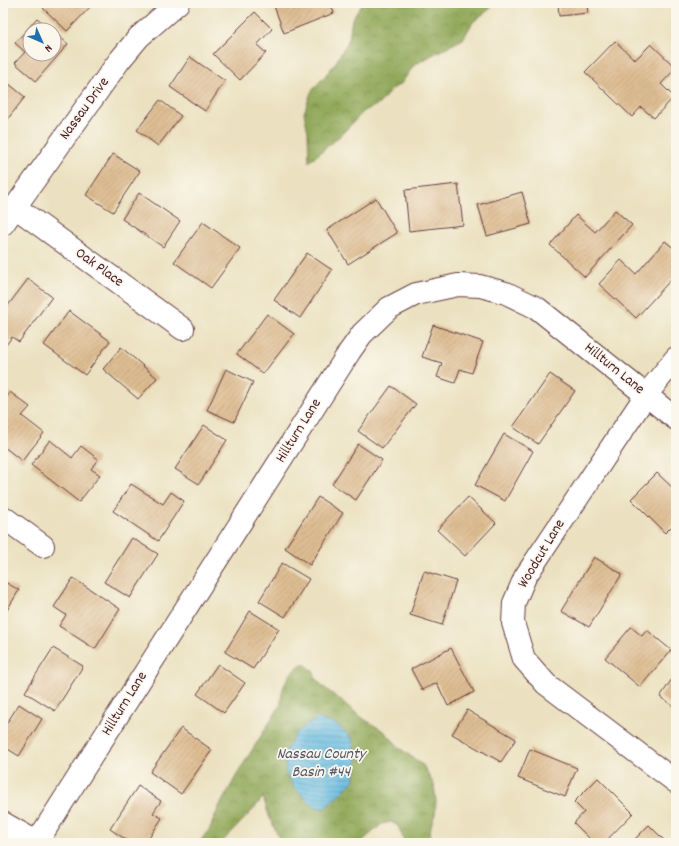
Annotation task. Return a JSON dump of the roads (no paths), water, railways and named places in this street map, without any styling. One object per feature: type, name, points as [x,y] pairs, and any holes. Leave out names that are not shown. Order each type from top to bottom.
[{"type":"street","name":"Nassau Drive","points":[[9,215],[119,61],[139,37],[178,3]]},
{"type":"street","name":"Oak Place","points":[[9,215],[183,329]]},
{"type":"street","name":"Hillturn Lane","points":[[38,843],[350,351],[362,334],[390,308],[416,294],[458,284],[480,286],[506,293],[537,308],[676,419]]},
{"type":"street","name":"Woodcut Lane","points":[[676,358],[646,395],[525,577],[514,603],[513,623],[524,659],[546,684],[676,782]]},
{"type":"street","points":[[3,517],[43,546]]},
{"type":"street","points":[[3,823],[38,843]]},
{"type":"water","name":"Nassau County Basin #44","points":[[317,718],[337,725],[352,738],[357,760],[353,781],[324,809],[312,805],[295,788],[286,774],[284,753],[297,732]]}]
